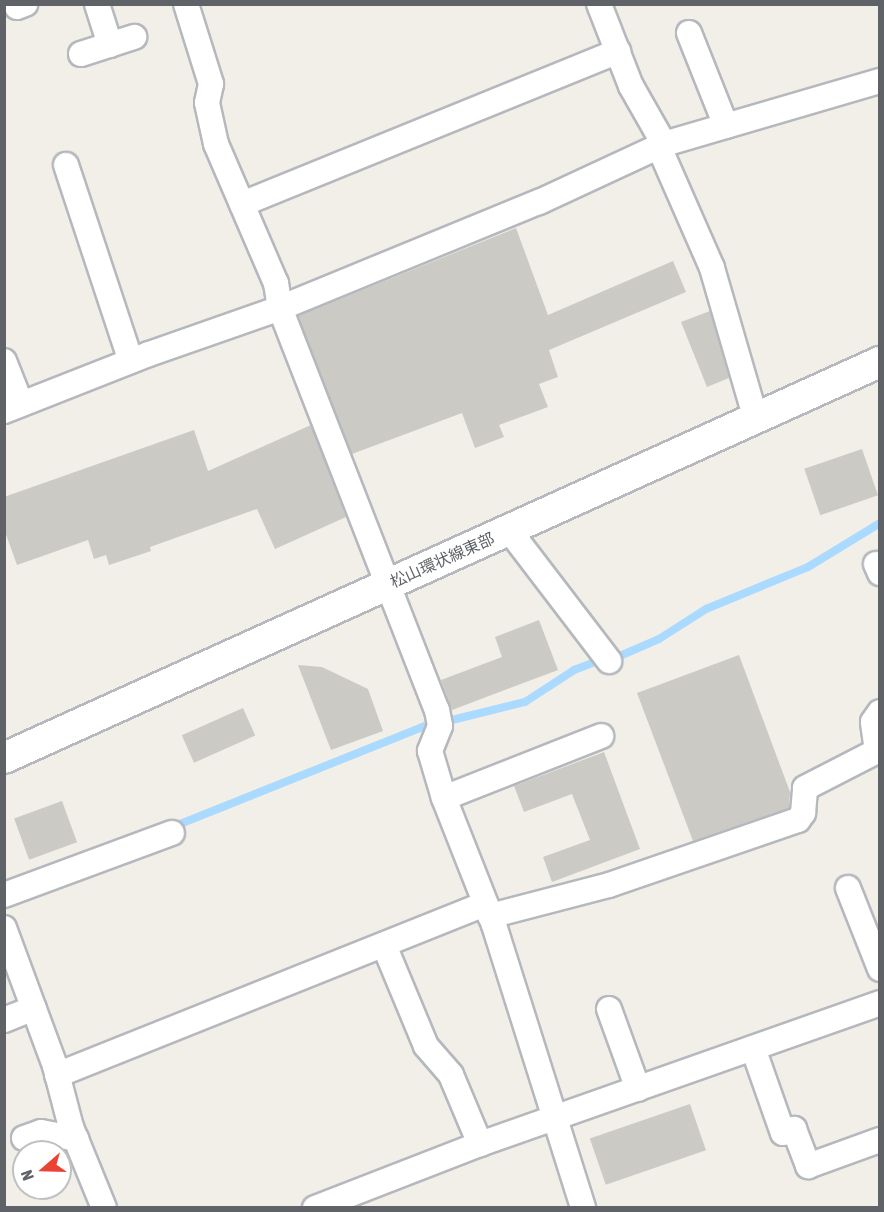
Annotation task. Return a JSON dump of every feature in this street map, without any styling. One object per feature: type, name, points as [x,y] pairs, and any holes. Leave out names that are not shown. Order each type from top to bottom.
[{"type":"street","points":[[97,4],[110,45]]},
{"type":"street","points":[[186,4],[211,84],[207,103],[216,144],[276,283],[280,308],[386,585],[437,710],[440,726],[430,751],[444,798],[488,910],[583,1208]]},
{"type":"street","points":[[599,4],[631,86],[662,146],[712,268],[756,419]]},
{"type":"street","points":[[689,33],[726,126]]},
{"type":"street","points":[[81,54],[134,37]]},
{"type":"street","points":[[242,204],[618,51]]},
{"type":"street","points":[[4,361],[13,408],[131,361],[280,308],[539,202],[662,146],[879,81]]},
{"type":"street","points":[[66,165],[131,361]]},
{"type":"street","name":"松山環状線東部","points":[[4,758],[879,362]]},
{"type":"street","points":[[509,530],[609,662]]},
{"type":"street","points":[[57,1075],[384,945],[488,910],[609,885],[798,820],[803,813],[805,788],[877,751],[873,722],[879,712]]},
{"type":"street","points":[[444,798],[601,736]]},
{"type":"street","points":[[4,895],[172,833]]},
{"type":"street","points":[[848,888],[879,969]]},
{"type":"street","points":[[4,928],[12,975],[34,1008],[76,1139],[105,1208]]},
{"type":"street","points":[[384,945],[426,1046],[451,1075],[480,1144]]},
{"type":"street","points":[[315,1208],[480,1144],[879,1003]]},
{"type":"street","points":[[4,1020],[34,1008]]},
{"type":"street","points":[[609,1009],[638,1089]]},
{"type":"street","points":[[753,1048],[783,1133],[794,1129],[808,1166],[879,1140]]},
{"type":"street","points":[[24,1138],[40,1131],[76,1139]]},
{"type":"building","points":[[516,228],[548,315],[673,261],[686,292],[549,350],[558,377],[539,384],[548,407],[499,425],[504,437],[475,448],[462,413],[352,454],[298,316]]},
{"type":"building","points":[[710,311],[729,378],[707,387],[681,322]]},
{"type":"building","points":[[311,425],[346,517],[275,549],[257,509],[150,547],[151,551],[109,565],[106,555],[94,559],[88,540],[17,565],[4,529],[4,497],[194,430],[208,471]]},
{"type":"building","points":[[862,449],[878,495],[820,515],[804,469]]},
{"type":"building","points":[[539,620],[558,670],[452,710],[441,680],[502,657],[495,637]]},
{"type":"building","points":[[739,655],[790,792],[789,808],[693,841],[637,693]]},
{"type":"building","points":[[298,665],[322,667],[368,689],[383,731],[331,750]]},
{"type":"building","points":[[243,708],[255,735],[194,763],[182,735]]},
{"type":"building","points":[[604,752],[640,849],[552,882],[543,857],[590,840],[572,794],[524,812],[514,786]]},
{"type":"building","points":[[62,801],[77,842],[29,860],[14,818]]},
{"type":"building","points":[[690,1104],[706,1150],[606,1185],[590,1139]]},
{"type":"waterway","points":[[622,655],[659,639],[706,609],[808,567],[880,523]]},
{"type":"waterway","points":[[452,720],[525,702],[574,670],[592,663]]},
{"type":"waterway","points":[[170,828],[430,724]]}]
